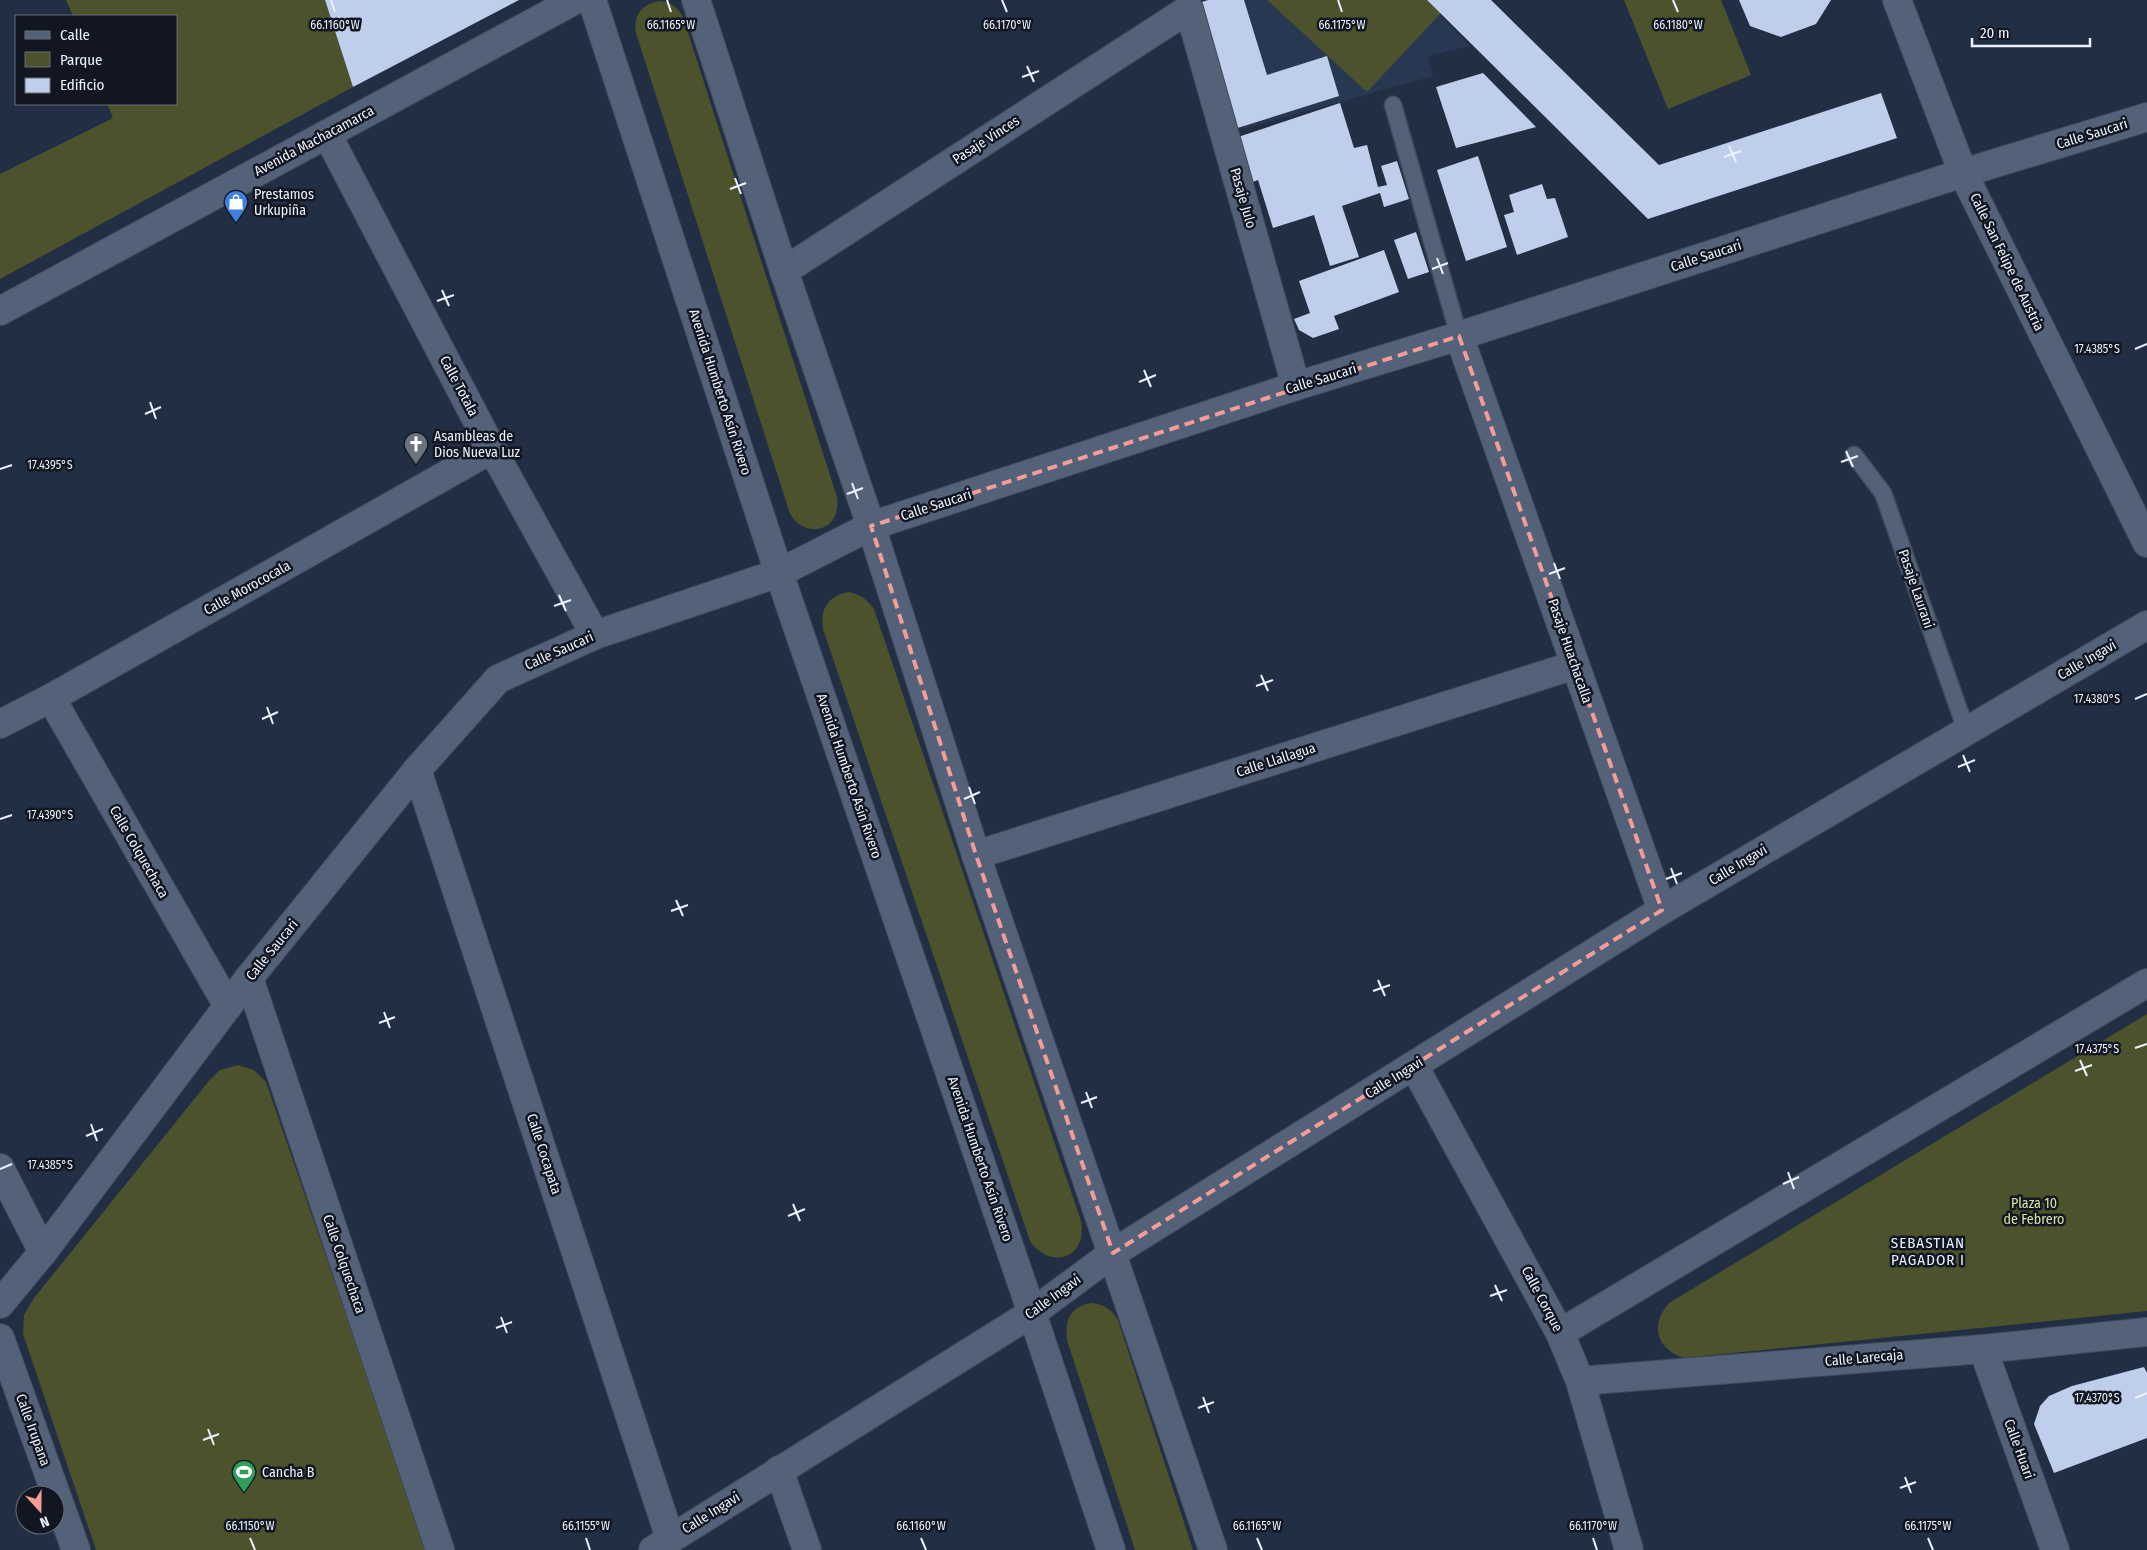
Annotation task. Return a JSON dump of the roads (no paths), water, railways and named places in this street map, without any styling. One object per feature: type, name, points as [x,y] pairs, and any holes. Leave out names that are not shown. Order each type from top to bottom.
[{"type":"street","name":"Avenida Machacamarca","points":[[0,311],[575,0]]},
{"type":"street","name":"Avenida Humberto Asín Rivero","points":[[592,0],[779,573],[1111,1550]]},
{"type":"street","points":[[696,0],[870,526],[976,855],[1213,1550]]},
{"type":"street","name":"Calle San Felipe de Austria","points":[[1897,0],[1963,173],[2147,543]]},
{"type":"street","name":"Pasaje Vinces","points":[[784,270],[1189,9]]},
{"type":"street","name":"Pasaje Julo","points":[[1189,9],[1296,386]]},
{"type":"street","name":"Calle Saucari","points":[[0,1304],[43,1252],[249,978],[417,770],[498,679],[595,635],[779,573],[870,526],[1296,386],[1459,336],[1963,173],[2147,117]]},
{"type":"street","name":"Calle Totala","points":[[327,134],[492,449],[595,635]]},
{"type":"street","name":"Pasaje Huachacalla","points":[[1459,336],[1662,910]]},
{"type":"street","name":"Calle Morococala","points":[[0,724],[51,698],[492,449]]},
{"type":"street","name":"Calle Ingavi","points":[[662,1544],[1032,1313],[1112,1253],[1662,910],[2147,625]]},
{"type":"street","name":"Calle Llallagua","points":[[976,855],[1575,665]]},
{"type":"street","name":"Calle Colquechaca","points":[[51,698],[228,1006]]},
{"type":"street","name":"Calle Cocapata","points":[[417,770],[662,1544]]},
{"type":"street","name":"Calle Colquechaca","points":[[249,978],[440,1550]]},
{"type":"street","points":[[1560,1333],[2147,983]]},
{"type":"street","name":"Calle Corque","points":[[1414,1066],[1560,1333],[1580,1381],[1629,1550]]},
{"type":"street","points":[[0,1168],[43,1252]]},
{"type":"street","name":"Calle Larecaja","points":[[1580,1381],[1983,1349],[2147,1332]]},
{"type":"street","name":"Calle Irupana","points":[[0,1338],[76,1550]]},
{"type":"street","name":"Calle Huari","points":[[1983,1349],[2055,1550]]},
{"type":"street","points":[[779,1470],[807,1550]]},
{"type":"lane","points":[[1393,105],[1459,336]]},
{"type":"lane","name":"Pasaje Laurani","points":[[1854,455],[1883,493],[1966,730]]},
{"type":"place","name":"Prestamos Urkupiña","points":[[236,223]]},
{"type":"place","name":"Asambleas de Dios Nueva Luz","points":[[416,465]]},
{"type":"place","name":"Cancha B","points":[[244,1493]]},
{"type":"district","name":"SEBASTIAN PAGADOR I","points":[[1928,1252]]},
{"type":"park label","name":"Plaza 10 de Febrero","points":[[2034,1212]]}]
